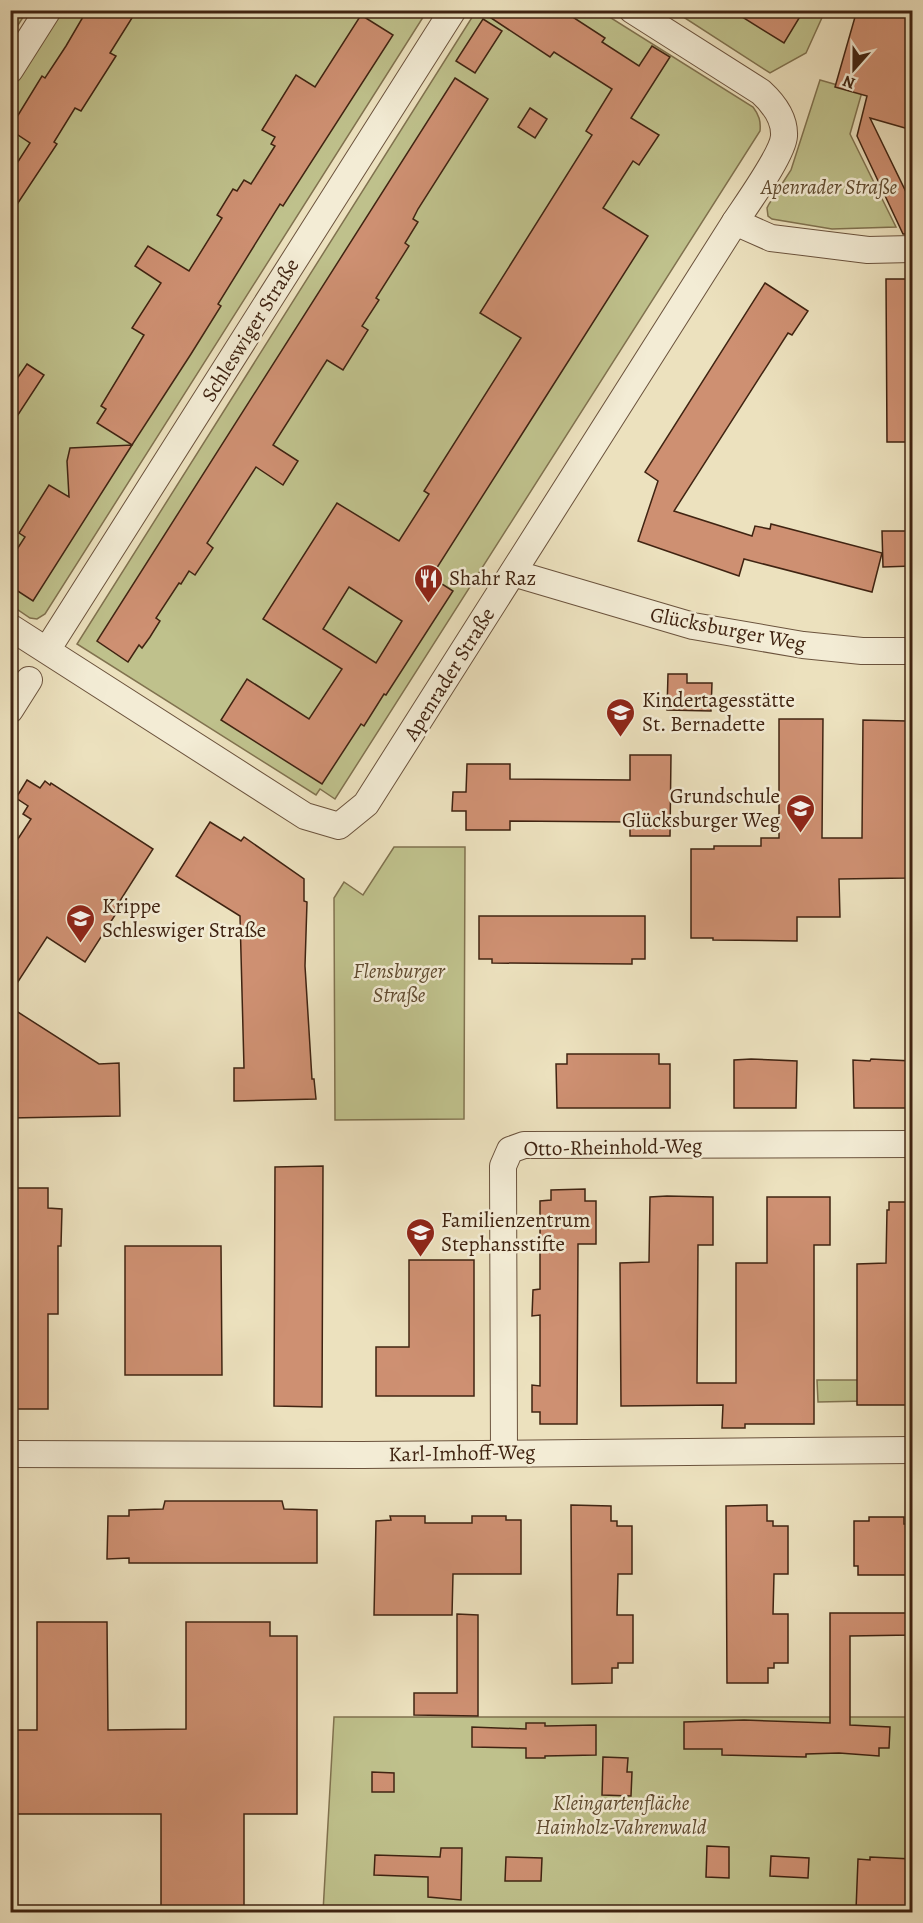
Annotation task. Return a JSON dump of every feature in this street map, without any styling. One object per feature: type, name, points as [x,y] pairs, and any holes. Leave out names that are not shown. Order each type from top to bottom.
[{"type":"street","points":[[10,70],[48,10]]},
{"type":"street","name":"Schleswiger Straße","points":[[47,650],[453,10]]},
{"type":"street","name":"Apenrader Straße","points":[[47,650],[305,816],[339,826],[366,804],[779,152],[784,137],[782,123],[774,105],[761,92],[632,10]]},
{"type":"street","points":[[735,222],[771,238],[868,250],[912,249]]},
{"type":"street","name":"Glücksburger Weg","points":[[513,573],[704,628],[803,645],[862,651],[912,651]]},
{"type":"street","points":[[10,627],[47,650]]},
{"type":"street","points":[[10,710],[29,680]]},
{"type":"street","name":"Otto-Rheinhold-Weg","points":[[504,1452],[503,1166],[510,1150],[524,1145],[912,1144]]},
{"type":"street","name":"Karl-Imhoff-Weg","points":[[10,1454],[362,1455],[912,1450]]},
{"type":"green space","points":[[10,11],[27,11],[11,36]]},
{"type":"green space","points":[[62,11],[427,11],[45,614],[37,619],[30,618],[11,605],[10,91]]},
{"type":"green space","points":[[476,11],[600,11],[753,107],[759,118],[760,131],[335,799],[320,789],[316,795],[77,644]]},
{"type":"green space","points":[[674,11],[825,11],[806,53],[770,73]]},
{"type":"green space","name":"Apenrader Straße","points":[[820,80],[862,92],[850,134],[896,227],[832,229],[772,219],[768,216],[769,204],[791,170]]},
{"type":"green space","name":"Flensburger Straße","points":[[394,847],[465,847],[464,1119],[335,1120],[334,898],[344,882],[363,895]]},
{"type":"green space","points":[[817,1380],[865,1380],[866,1401],[818,1402]]},
{"type":"green space","name":"Kleingartenfläche Hainholz-Vahrenwald","points":[[334,1717],[912,1717],[912,1912],[323,1912]]},
{"type":"building","points":[[87,10],[137,10],[110,53],[116,56],[81,111],[75,108],[54,142],[57,144],[10,215],[10,174],[30,143],[12,131],[14,127],[12,125],[42,76],[45,78],[66,46]]},
{"type":"building","points":[[479,10],[562,10],[605,38],[602,42],[639,66],[652,46],[670,57],[631,118],[659,135],[639,165],[633,161],[603,208],[648,236],[431,577],[453,591],[386,695],[384,694],[364,726],[361,724],[322,784],[221,720],[247,679],[309,719],[342,669],[263,619],[337,503],[399,541],[429,494],[424,491],[521,338],[480,313],[592,135],[586,131],[612,89],[554,52],[550,57]],"holes":[[[349,587],[402,621],[376,663],[323,629]]]},
{"type":"building","points":[[731,10],[804,10],[784,43]]},
{"type":"building","points":[[857,10],[889,10],[912,17],[912,130],[870,118],[912,202],[912,234],[903,234],[857,136],[867,96],[835,87]]},
{"type":"building","points":[[361,15],[393,35],[283,206],[280,204],[218,304],[221,306],[132,445],[97,423],[106,409],[101,406],[144,335],[132,328],[161,283],[135,266],[148,246],[189,271],[222,218],[217,215],[233,189],[237,191],[244,180],[251,184],[275,146],[271,144],[275,137],[262,130],[296,75],[315,87]]},
{"type":"building","points":[[483,19],[502,31],[475,73],[456,61]]},
{"type":"building","points":[[455,78],[488,99],[418,209],[413,219],[418,222],[405,243],[409,246],[376,298],[379,300],[362,326],[368,330],[343,370],[327,360],[273,445],[298,461],[283,485],[256,467],[207,543],[213,548],[195,575],[189,571],[181,584],[179,583],[156,618],[160,621],[150,637],[142,648],[139,645],[128,662],[97,641]]},
{"type":"building","points":[[530,108],[547,119],[535,138],[518,127]]},
{"type":"building","points":[[886,279],[908,279],[909,442],[887,442]]},
{"type":"building","points":[[765,283],[808,311],[792,335],[788,333],[674,511],[752,536],[755,526],[770,529],[771,524],[882,553],[872,592],[744,559],[739,576],[638,541],[658,481],[645,472]]},
{"type":"building","points":[[27,364],[44,375],[10,427],[10,389]]},
{"type":"building","points":[[132,445],[33,601],[10,586],[10,560],[25,537],[19,533],[49,485],[69,497],[67,461],[70,448]]},
{"type":"building","points":[[882,531],[912,531],[912,566],[883,567]]},
{"type":"building","points":[[668,674],[687,674],[687,683],[712,683],[711,711],[667,710]]},
{"type":"building","points":[[779,719],[823,719],[822,838],[862,838],[863,720],[907,721],[907,725],[912,725],[912,872],[907,872],[907,878],[839,879],[840,917],[797,917],[797,941],[691,938],[691,849],[714,849],[714,846],[761,846],[761,838],[779,838]]},
{"type":"building","points":[[630,755],[671,755],[670,836],[630,836],[630,822],[510,821],[510,830],[466,830],[466,811],[452,811],[453,792],[466,792],[467,764],[510,764],[510,779],[630,780]]},
{"type":"building","points":[[27,780],[40,788],[45,781],[50,785],[51,783],[153,849],[116,907],[119,909],[85,962],[47,937],[10,994],[10,851],[31,819],[23,814],[28,806],[16,798]]},
{"type":"building","points":[[210,822],[241,841],[244,837],[304,879],[304,901],[307,902],[305,966],[312,1079],[314,1079],[316,1099],[234,1101],[234,1068],[244,1068],[240,916],[176,876]]},
{"type":"building","points":[[479,916],[645,916],[645,959],[632,959],[632,964],[492,963],[492,959],[479,959]]},
{"type":"building","points":[[10,1007],[99,1064],[119,1063],[120,1116],[10,1118]]},
{"type":"building","points":[[567,1054],[659,1054],[659,1064],[670,1064],[670,1108],[557,1108],[556,1064],[567,1064]]},
{"type":"building","points":[[871,1059],[912,1061],[912,1108],[854,1108],[853,1060],[870,1061]]},
{"type":"building","points":[[734,1060],[797,1061],[796,1108],[734,1108]]},
{"type":"building","points":[[323,1166],[322,1407],[274,1406],[275,1167]]},
{"type":"building","points":[[10,1188],[48,1188],[48,1208],[62,1209],[61,1246],[58,1246],[58,1314],[48,1314],[48,1409],[10,1409]]},
{"type":"building","points":[[585,1189],[585,1201],[596,1201],[596,1244],[578,1244],[577,1424],[540,1424],[540,1412],[532,1412],[532,1385],[540,1386],[540,1315],[532,1316],[533,1290],[540,1289],[540,1201],[551,1200],[551,1190]]},
{"type":"building","points":[[650,1197],[713,1197],[713,1245],[698,1245],[697,1383],[736,1383],[736,1263],[767,1263],[767,1197],[830,1197],[830,1245],[814,1245],[814,1424],[745,1424],[745,1428],[722,1428],[723,1405],[621,1406],[620,1263],[649,1262]]},
{"type":"building","points":[[889,1202],[912,1202],[912,1405],[857,1405],[857,1264],[886,1263]]},
{"type":"building","points":[[125,1246],[221,1246],[222,1375],[125,1375]]},
{"type":"building","points":[[409,1260],[474,1260],[474,1396],[376,1396],[376,1347],[409,1347]]},
{"type":"building","points":[[165,1501],[282,1501],[284,1509],[317,1510],[317,1563],[129,1563],[129,1558],[107,1559],[108,1516],[129,1516],[129,1510],[163,1509]]},
{"type":"building","points":[[571,1505],[611,1506],[611,1521],[617,1521],[617,1526],[632,1526],[632,1574],[618,1574],[617,1615],[633,1615],[633,1663],[618,1663],[618,1668],[612,1668],[612,1683],[572,1684]]},
{"type":"building","points":[[767,1505],[767,1521],[773,1521],[773,1526],[788,1526],[788,1574],[774,1574],[773,1614],[788,1614],[788,1663],[774,1663],[774,1668],[768,1668],[768,1683],[727,1683],[726,1506]]},
{"type":"building","points":[[390,1516],[425,1516],[425,1523],[472,1523],[472,1516],[506,1516],[506,1520],[521,1520],[521,1574],[453,1574],[452,1615],[374,1615],[376,1521],[391,1520]]},
{"type":"building","points":[[869,1517],[904,1517],[904,1524],[912,1524],[912,1575],[858,1575],[858,1566],[854,1566],[854,1521],[869,1521]]},
{"type":"building","points":[[830,1613],[912,1613],[912,1635],[850,1636],[850,1725],[890,1727],[889,1748],[879,1748],[879,1756],[839,1753],[806,1754],[806,1757],[722,1755],[722,1749],[684,1749],[684,1722],[744,1720],[830,1723]]},
{"type":"building","points":[[457,1614],[478,1615],[478,1716],[414,1715],[414,1693],[457,1693]]},
{"type":"building","points":[[37,1622],[107,1622],[108,1730],[186,1729],[186,1622],[270,1622],[270,1636],[297,1636],[297,1814],[244,1814],[244,1912],[161,1912],[161,1814],[10,1814],[10,1730],[37,1730]]},
{"type":"building","points":[[526,1723],[545,1723],[545,1726],[596,1725],[596,1755],[526,1758],[526,1748],[472,1747],[472,1727],[526,1729]]},
{"type":"building","points":[[603,1757],[628,1758],[627,1772],[632,1772],[631,1796],[602,1795]]},
{"type":"building","points":[[372,1772],[394,1773],[394,1792],[372,1792]]},
{"type":"building","points":[[707,1846],[729,1847],[729,1878],[706,1877]]},
{"type":"building","points":[[441,1848],[462,1848],[461,1900],[428,1897],[428,1877],[374,1875],[375,1855],[440,1857]]},
{"type":"building","points":[[771,1856],[809,1858],[808,1878],[770,1876]]},
{"type":"building","points":[[506,1857],[542,1858],[541,1881],[505,1881]]},
{"type":"building","points":[[870,1857],[912,1859],[912,1911],[856,1910],[858,1859],[870,1860]]},
{"type":"place","name":"Shahr Raz","points":[[428,604]]},
{"type":"place","name":"Kindertagesstätte St. Bernadette","points":[[621,738]]},
{"type":"place","name":"Grundschule Glücksburger Weg","points":[[801,834]]},
{"type":"place","name":"Krippe Schleswiger Straße","points":[[81,944]]},
{"type":"place","name":"Familienzentrum Stephansstifte","points":[[420,1258]]}]
